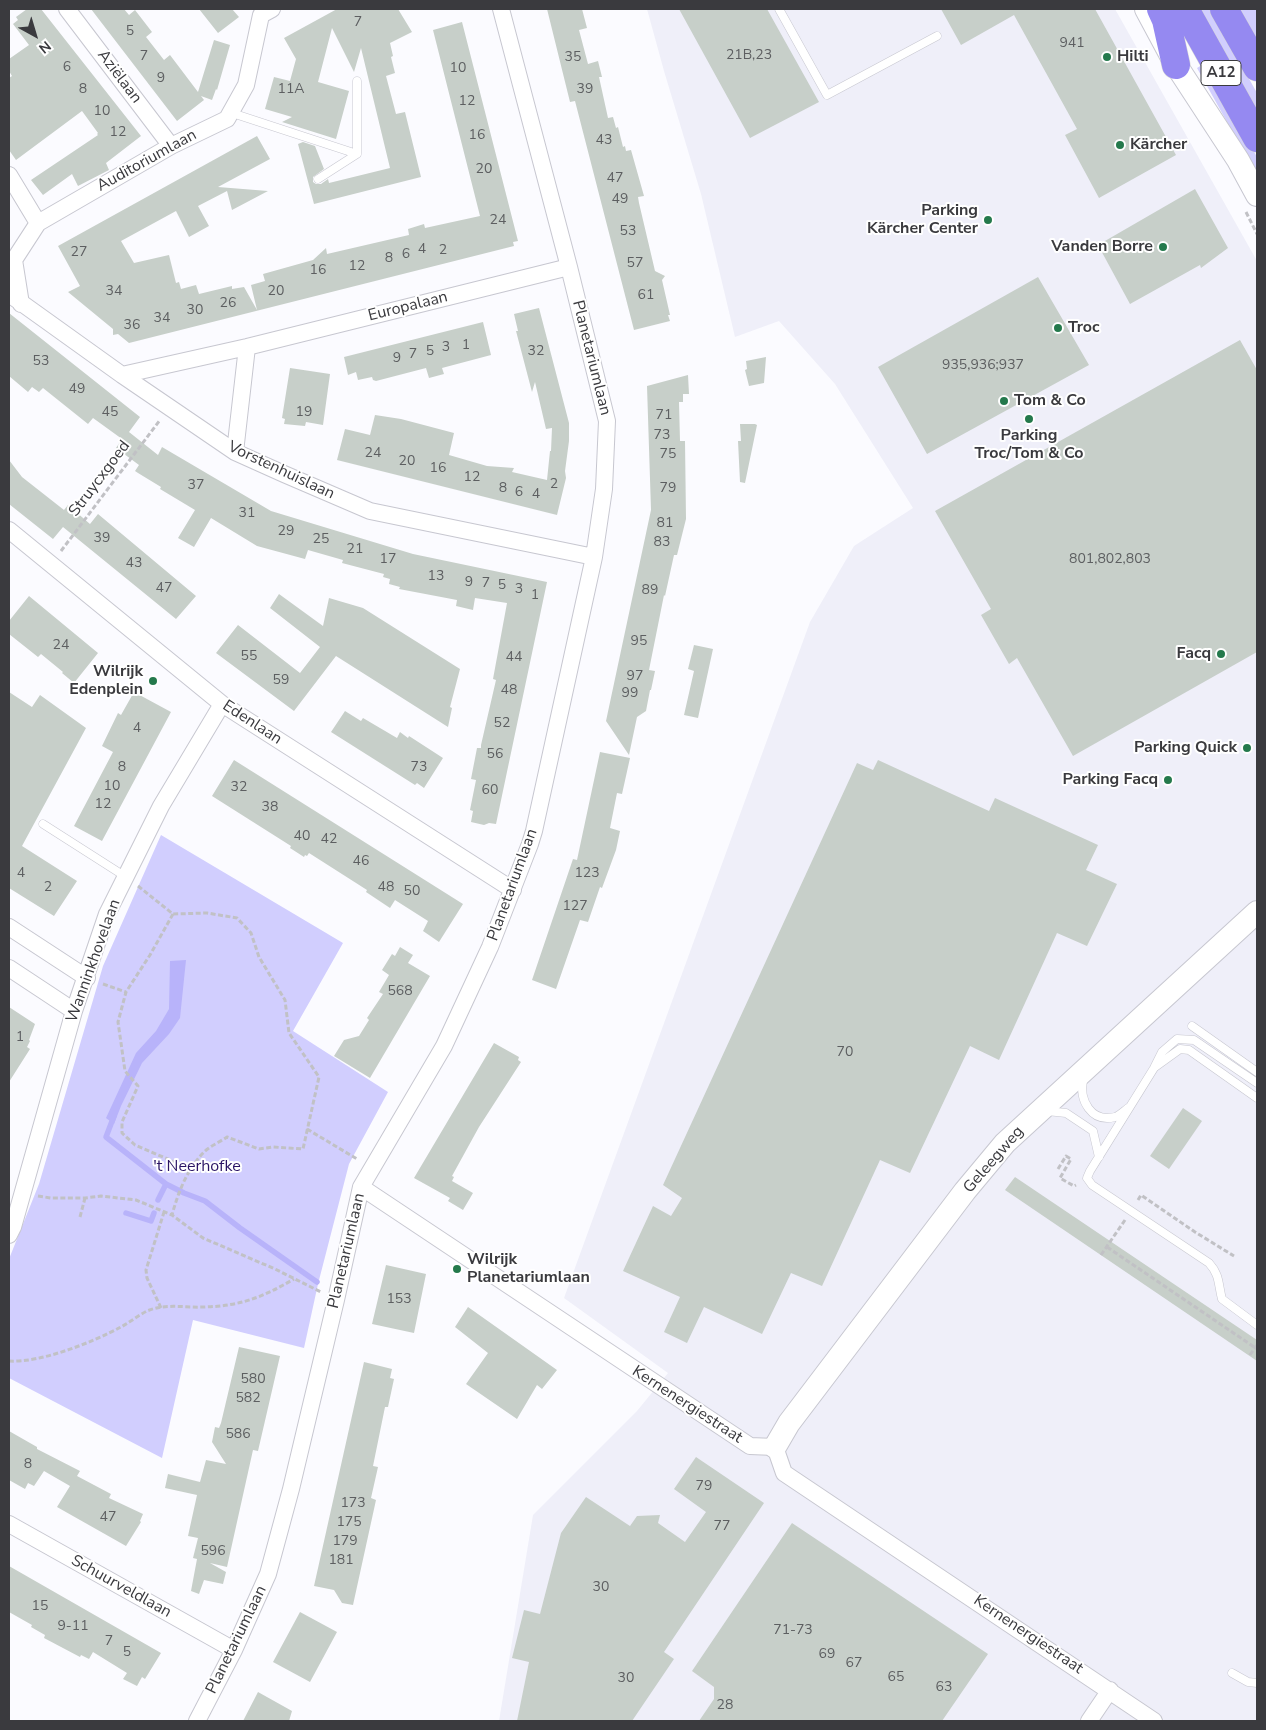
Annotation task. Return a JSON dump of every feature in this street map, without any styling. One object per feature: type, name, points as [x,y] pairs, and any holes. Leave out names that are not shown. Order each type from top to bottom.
[{"type":"highway","points":[[1161,9],[1166,20],[1176,65]]},
{"type":"highway","name":"A12","points":[[1185,9],[1257,138]]},
{"type":"highway","name":"A12","points":[[1224,9],[1257,68]]},
{"type":"street","name":"Aziëlaan","points":[[67,9],[171,146]]},
{"type":"street","name":"Planetariumlaan","points":[[197,1721],[234,1650],[268,1574],[291,1490],[336,1300],[360,1187],[373,1169],[444,1046],[490,947],[534,831],[594,557],[604,489],[607,421],[569,267],[501,9]]},
{"type":"street","points":[[1146,9],[1176,65],[1238,160],[1257,195]]},
{"type":"street","name":"Auditoriumlaan","points":[[15,299],[14,260],[38,223],[171,146],[227,119],[246,85],[263,11]]},
{"type":"street","points":[[9,175],[38,223]]},
{"type":"street","name":"Europalaan","points":[[122,375],[247,347],[569,267]]},
{"type":"street","name":"Vorstenhuislaan","points":[[15,299],[169,408],[235,452],[370,511],[594,557]]},
{"type":"street","points":[[235,452],[247,347]]},
{"type":"street","name":"Edenlaan","points":[[11,538],[51,564],[222,704],[513,890]]},
{"type":"street","name":"Wanninkhovelaan","points":[[10,1229],[22,1194],[74,1011],[108,914],[160,806],[222,704]]},
{"type":"street","name":"Geleegweg","points":[[775,1447],[789,1423],[965,1191],[1005,1143],[1257,912]]},
{"type":"street","points":[[9,927],[87,978]]},
{"type":"street","points":[[9,968],[74,1011]]},
{"type":"street","name":"Kernenergiestraat","points":[[360,1187],[750,1446],[775,1447],[784,1473],[1154,1721]]},
{"type":"street","name":"Schuurveldlaan","points":[[9,1524],[234,1650]]},
{"type":"street","points":[[1089,1721],[1110,1690]]},
{"type":"lane","points":[[779,9],[827,95],[937,36]]},
{"type":"lane","points":[[357,81],[357,154]]},
{"type":"lane","points":[[232,112],[357,154]]},
{"type":"lane","points":[[318,179],[357,154]]},
{"type":"lane","points":[[43,824],[126,877]]},
{"type":"lane","points":[[1192,1026],[1257,1072]]},
{"type":"lane","points":[[1257,1083],[1194,1040],[1177,1039],[1162,1052],[1087,1178],[1092,1185],[1209,1263],[1215,1269],[1219,1278],[1222,1299],[1257,1325]]},
{"type":"lane","points":[[1154,1068],[1180,1049],[1189,1050],[1257,1098]]},
{"type":"lane","points":[[1084,1070],[1081,1091],[1087,1108],[1099,1117],[1116,1117],[1131,1105]]},
{"type":"lane","points":[[1040,1110],[1066,1113],[1093,1131],[1099,1157]]},
{"type":"lane","points":[[1232,1672],[1248,1682],[1257,1683]]},
{"type":"path","name":"Struycxgoed","points":[[51,564],[169,408]]},
{"type":"path","points":[[126,877],[173,914],[207,913],[237,918],[251,933],[260,957],[285,1000],[289,1033],[319,1077],[302,1149],[273,1147],[259,1149],[227,1138],[204,1152],[191,1169],[178,1193],[172,1216]]},
{"type":"path","points":[[173,914],[126,992],[118,1022],[125,1071],[138,1086],[122,1122],[122,1133],[135,1144],[191,1169]]},
{"type":"path","points":[[87,978],[126,992]]},
{"type":"path","points":[[307,1129],[373,1169]]},
{"type":"path","points":[[1058,1169],[1066,1156],[1071,1159],[1060,1178],[1074,1186],[1087,1178]]},
{"type":"path","points":[[22,1194],[51,1198],[101,1196],[136,1200],[172,1216],[203,1238],[336,1300]]},
{"type":"path","points":[[80,1217],[85,1198]]},
{"type":"path","points":[[161,1308],[147,1278],[146,1270],[164,1212]]},
{"type":"path","points":[[1107,1247],[1257,1348],[1250,1355]]},
{"type":"path","points":[[9,1361],[21,1362],[70,1349],[120,1328],[148,1311],[171,1305],[203,1308],[235,1305],[269,1294],[294,1279]]},
{"type":"shaded area","points":[[647,9],[1115,9],[1257,261],[1257,1721],[499,1721],[533,1515],[637,1411],[668,1373],[564,1298],[810,622],[854,546],[913,508],[835,384],[779,321],[735,337],[701,194]]},
{"type":"shaded area","points":[[186,960],[180,1018],[169,1034],[142,1063],[114,1124],[106,1118],[136,1053],[156,1031],[169,1009],[170,961]]},
{"type":"green space","points":[[1196,9],[1210,9],[1257,93],[1257,119]]},
{"type":"green space","points":[[1238,9],[1257,9],[1257,44]]},
{"type":"green space","points":[[1205,63],[1257,157],[1257,176],[1197,68]]},
{"type":"green space","name":"'t Neerhofke","points":[[161,835],[343,943],[293,1031],[388,1092],[349,1164],[318,1284],[304,1348],[193,1320],[162,1458],[9,1378],[9,1259],[39,1184],[103,966]]},
{"type":"building","points":[[27,9],[41,9],[141,136],[106,163],[109,170],[78,186],[72,174],[43,195],[31,180],[98,135],[98,133],[82,111],[16,160],[9,150],[9,78],[12,76],[9,71],[9,59],[29,45],[13,24],[18,20],[16,17]]},
{"type":"building","points":[[91,9],[124,9],[129,15],[135,10],[152,32],[146,37],[164,60],[170,55],[198,92],[214,40],[230,45],[217,90],[212,100],[201,96],[204,100],[177,121]]},
{"type":"building","points":[[199,9],[232,9],[239,17],[218,33]]},
{"type":"building","points":[[337,9],[398,9],[412,32],[390,43],[395,73],[386,76],[396,114],[405,112],[421,177],[314,204],[298,144],[303,142],[315,146],[324,169],[313,177],[313,182],[316,184],[321,184],[328,179],[329,183],[390,168],[361,48],[354,72],[332,28],[318,82],[349,91],[336,139],[282,122],[292,117],[265,109],[274,77],[290,81],[296,59],[284,38]]},
{"type":"building","points":[[547,9],[582,9],[587,28],[579,30],[588,64],[598,61],[602,77],[599,77],[608,118],[613,117],[616,128],[618,127],[623,147],[625,146],[626,151],[631,150],[644,196],[638,197],[655,271],[665,276],[662,280],[670,321],[634,330],[575,101],[570,102]]},
{"type":"building","points":[[679,9],[767,9],[819,102],[750,138]]},
{"type":"building","points":[[941,9],[1095,9],[1176,155],[1099,198],[1065,135],[1077,129],[1014,15],[961,45]]},
{"type":"building","points":[[462,22],[518,241],[513,242],[514,246],[129,343],[118,334],[113,335],[113,329],[68,292],[80,286],[58,246],[257,136],[270,159],[218,187],[268,191],[232,210],[227,191],[198,206],[209,226],[189,237],[176,211],[121,241],[134,263],[169,255],[176,283],[179,282],[181,289],[196,285],[199,294],[232,286],[232,289],[244,287],[257,310],[251,285],[265,281],[263,274],[313,260],[326,248],[327,254],[409,235],[408,229],[424,224],[425,228],[480,216],[433,30]]},
{"type":"building","name":"Vanden Borre","points":[[1195,189],[1228,248],[1201,268],[1200,265],[1130,304],[1098,245]]},
{"type":"building","points":[[1038,277],[1089,365],[927,454],[878,367]]},
{"type":"building","points":[[539,308],[569,423],[566,478],[557,515],[337,460],[345,429],[370,435],[375,415],[401,419],[454,433],[449,455],[487,466],[514,468],[512,472],[547,480],[552,428],[546,429],[535,382],[532,392],[516,331],[518,331],[514,314]]},
{"type":"building","points":[[9,313],[140,417],[129,432],[158,455],[162,447],[271,511],[413,554],[547,582],[496,824],[489,823],[484,825],[471,822],[473,811],[470,810],[476,780],[471,779],[477,748],[481,748],[496,680],[493,679],[507,603],[475,598],[473,610],[456,606],[457,600],[399,589],[400,587],[389,584],[390,579],[383,577],[384,574],[342,563],[343,560],[308,550],[305,559],[257,546],[211,518],[194,547],[178,538],[195,510],[135,471],[139,465],[116,448],[122,439],[93,418],[88,424],[43,388],[39,392],[32,387],[28,392],[9,376]]},
{"type":"building","points":[[483,322],[491,355],[442,368],[444,374],[429,378],[426,368],[376,381],[372,377],[358,380],[356,372],[348,375],[344,357]]},
{"type":"building","points":[[1240,340],[1257,370],[1257,652],[1073,756],[1017,658],[1009,664],[981,615],[991,609],[935,511]]},
{"type":"building","points":[[766,357],[764,383],[749,386],[745,370],[747,369],[746,361]]},
{"type":"building","points":[[290,368],[330,374],[323,425],[306,422],[305,426],[284,424],[285,419],[282,418]]},
{"type":"building","points":[[688,375],[689,394],[683,394],[683,402],[679,402],[680,441],[685,441],[686,519],[677,555],[674,555],[664,595],[649,670],[655,671],[646,711],[637,717],[629,755],[606,721],[651,510],[647,386]]},
{"type":"building","points":[[740,424],[757,425],[745,483],[740,482],[738,441],[741,441]]},
{"type":"building","points":[[9,460],[22,477],[64,510],[68,505],[90,524],[98,514],[196,596],[176,619],[63,527],[53,539],[9,504]]},
{"type":"building","points":[[279,594],[323,626],[329,598],[363,608],[460,669],[450,707],[452,708],[448,727],[336,656],[294,711],[216,653],[238,625],[300,673],[320,647],[270,608]]},
{"type":"building","points":[[29,596],[98,653],[74,683],[41,654],[38,657],[9,634],[9,621]]},
{"type":"building","points":[[694,645],[713,649],[698,718],[684,715],[694,671],[688,669]]},
{"type":"building","points":[[9,692],[32,707],[40,695],[86,728],[22,846],[77,881],[54,916],[9,888]]},
{"type":"building","points":[[134,692],[171,712],[102,841],[74,826],[113,752],[102,746],[118,713],[121,715]]},
{"type":"building","points":[[345,711],[361,721],[363,718],[397,738],[400,732],[408,738],[409,736],[443,758],[424,788],[417,783],[415,785],[331,732]]},
{"type":"building","points":[[600,752],[630,758],[622,794],[617,793],[610,828],[620,831],[616,850],[602,888],[600,887],[588,922],[580,920],[556,989],[532,980],[573,859],[577,860]]},
{"type":"building","points":[[234,760],[463,904],[439,942],[423,931],[428,921],[395,900],[390,908],[366,892],[367,890],[309,853],[304,857],[290,848],[291,846],[212,796]]},
{"type":"building","points":[[878,760],[989,811],[995,798],[1098,845],[1086,870],[1117,884],[1087,946],[1057,933],[999,1060],[970,1046],[910,1173],[880,1160],[822,1286],[791,1273],[762,1334],[704,1307],[687,1343],[664,1332],[680,1297],[623,1271],[653,1206],[671,1216],[682,1198],[663,1185],[857,763],[873,770]]},
{"type":"building","points":[[400,947],[413,955],[408,963],[430,976],[370,1078],[334,1056],[344,1040],[359,1036],[369,1020],[367,1018],[383,994],[379,992],[389,975],[382,970],[392,954],[395,956]]},
{"type":"building","points":[[9,1007],[35,1024],[27,1047],[30,1049],[9,1082]]},
{"type":"building","points":[[494,1043],[519,1057],[518,1060],[521,1062],[479,1127],[452,1176],[454,1177],[452,1181],[473,1193],[463,1210],[448,1201],[450,1198],[414,1178]]},
{"type":"building","points":[[1183,1108],[1202,1121],[1169,1169],[1150,1156]]},
{"type":"building","points":[[1015,1177],[1257,1340],[1257,1361],[1005,1190]]},
{"type":"building","points":[[386,1265],[426,1274],[414,1333],[372,1324]]},
{"type":"building","points":[[468,1307],[557,1370],[542,1389],[537,1385],[517,1419],[466,1384],[488,1353],[455,1327]]},
{"type":"building","points":[[239,1347],[280,1356],[258,1451],[253,1450],[227,1567],[210,1563],[226,1572],[223,1584],[204,1580],[199,1594],[191,1591],[197,1559],[193,1558],[198,1538],[188,1536],[197,1495],[165,1488],[168,1474],[200,1482],[206,1460],[226,1464],[212,1442],[215,1427],[219,1428],[221,1423]]},
{"type":"building","points":[[364,1362],[392,1369],[390,1378],[394,1379],[388,1407],[385,1407],[373,1466],[378,1467],[371,1498],[376,1500],[353,1605],[342,1603],[334,1590],[314,1586]]},
{"type":"building","points":[[9,1431],[37,1447],[37,1449],[80,1471],[77,1476],[111,1494],[109,1498],[143,1514],[141,1522],[126,1546],[57,1507],[70,1486],[44,1471],[34,1486],[28,1483],[25,1489],[9,1480]]},
{"type":"building","points":[[696,1457],[764,1503],[664,1652],[674,1659],[632,1721],[517,1721],[529,1662],[512,1658],[524,1610],[540,1614],[561,1533],[586,1497],[630,1526],[637,1516],[660,1515],[658,1523],[685,1542],[706,1512],[674,1489]]},
{"type":"building","points":[[792,1523],[988,1654],[942,1721],[699,1721],[714,1699],[714,1687],[692,1671]]},
{"type":"building","points":[[9,1566],[161,1653],[145,1679],[142,1677],[137,1686],[123,1679],[127,1673],[93,1652],[89,1659],[81,1655],[80,1657],[44,1638],[45,1635],[31,1627],[32,1625],[9,1612]]},
{"type":"building","points":[[300,1612],[337,1632],[310,1682],[273,1662]]},
{"type":"building","points":[[258,1692],[292,1711],[289,1721],[243,1721]]},
{"type":"waterway","points":[[114,1116],[106,1137],[166,1184],[205,1201],[317,1282]]},
{"type":"waterway","points":[[158,1200],[166,1184]]},
{"type":"waterway","points":[[126,1213],[151,1221],[154,1213]]},
{"type":"place","name":"Hilti","points":[[1107,57]]},
{"type":"place","name":"Kärcher","points":[[1120,145]]},
{"type":"place","name":"Parking Kärcher Center","points":[[988,220]]},
{"type":"place","name":"Vanden Borre","points":[[1163,247]]},
{"type":"place","name":"Troc","points":[[1058,328]]},
{"type":"place","name":"Tom & Co","points":[[1004,401]]},
{"type":"place","name":"Parking Troc/Tom & Co","points":[[1029,419]]},
{"type":"place","name":"Facq","points":[[1221,654]]},
{"type":"place","name":"Wilrijk Edenplein","points":[[153,681]]},
{"type":"place","name":"Parking Quick","points":[[1247,748]]},
{"type":"place","name":"Parking Facq","points":[[1168,780]]},
{"type":"place","name":"Wilrijk Planetariumlaan","points":[[457,1269]]}]
